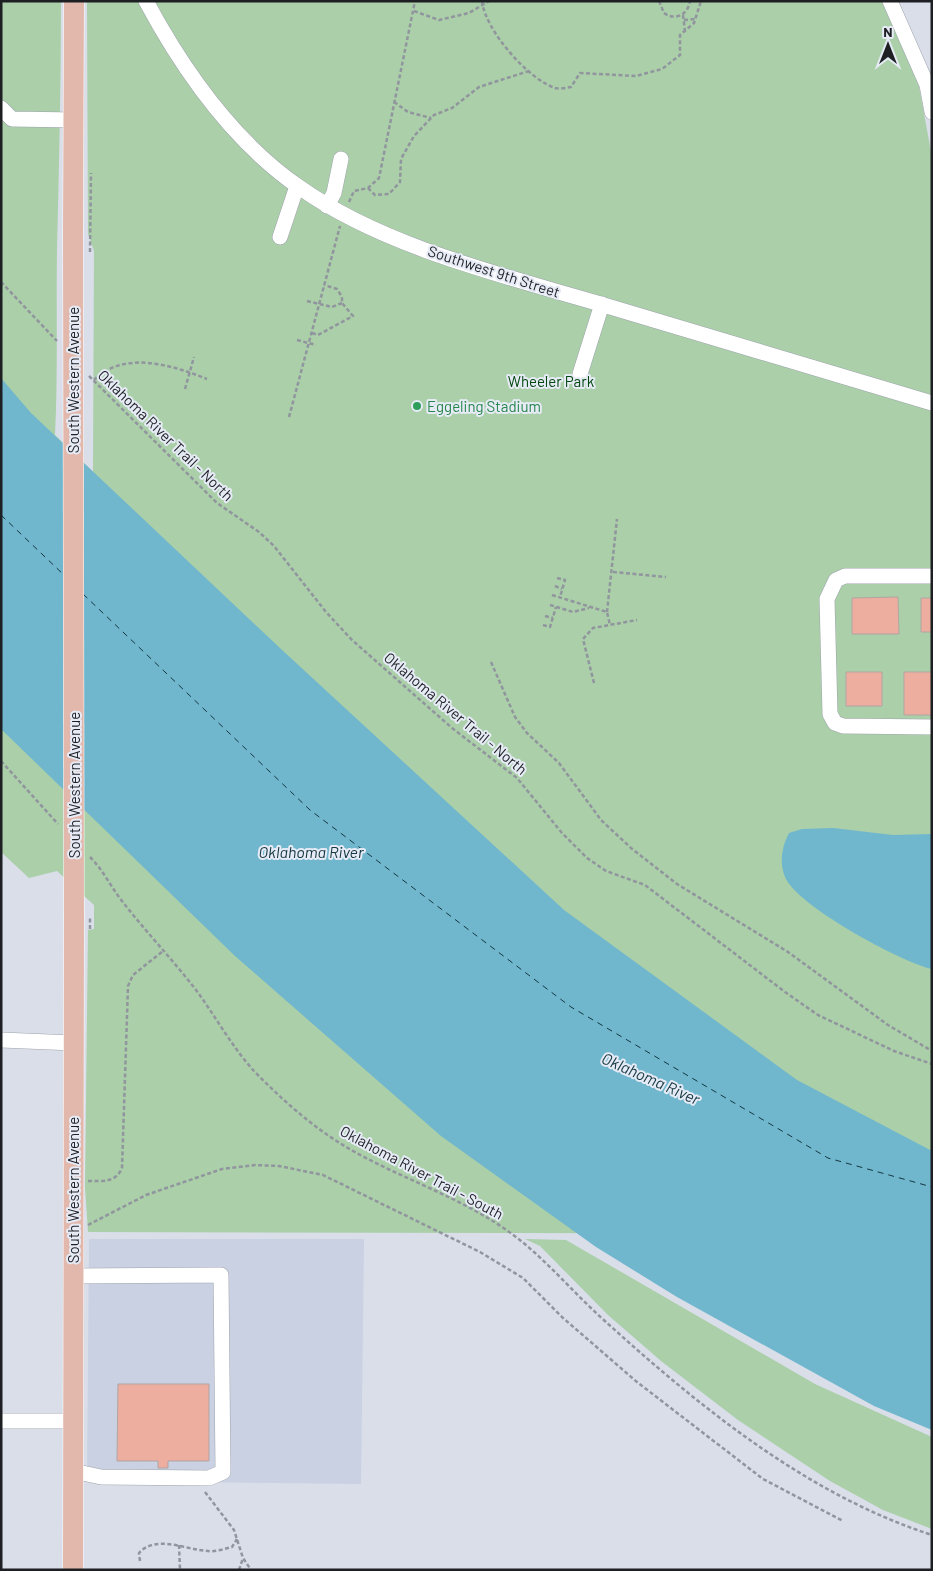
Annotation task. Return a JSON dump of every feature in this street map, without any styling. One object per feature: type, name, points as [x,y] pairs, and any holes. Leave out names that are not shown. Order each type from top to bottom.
[{"type":"main road","name":"South Western Avenue","points":[[73,1570],[74,1]]},
{"type":"street","name":"Southwest 9th Street","points":[[146,1],[174,49],[201,87],[241,136],[297,186],[351,220],[418,247],[516,279],[932,403]]},
{"type":"street","points":[[890,1],[929,85],[932,112]]},
{"type":"street","points":[[1,108],[12,119],[74,120]]},
{"type":"street","points":[[327,206],[334,193],[342,159]]},
{"type":"street","points":[[280,237],[297,186]]},
{"type":"street","points":[[580,374],[602,304]]},
{"type":"street","points":[[932,576],[845,576],[836,580],[827,599],[830,714],[835,722],[843,726],[932,727]]},
{"type":"street","points":[[1,1040],[74,1043]]},
{"type":"street","points":[[73,1276],[221,1275],[223,1472],[209,1478],[189,1478],[102,1477],[73,1471]]},
{"type":"street","points":[[1,1421],[73,1422]]},
{"type":"path","points":[[482,1],[482,6],[496,38],[529,71],[556,88],[571,87],[580,73],[636,76],[662,69],[680,55],[680,35],[695,19],[701,1]]},
{"type":"path","points":[[413,11],[440,20],[469,13],[489,1]]},
{"type":"path","points":[[659,1],[660,9],[668,16],[682,15],[687,11],[690,1]]},
{"type":"path","points":[[682,15],[685,31]]},
{"type":"path","points":[[684,20],[695,19]]},
{"type":"path","points":[[368,188],[375,195],[389,194],[400,182],[400,159],[414,136],[431,118],[452,108],[479,87],[529,71]]},
{"type":"path","points":[[394,102],[408,112],[431,118]]},
{"type":"path","points":[[1,282],[61,345]]},
{"type":"path","points":[[312,333],[318,335],[354,316],[342,303],[342,297],[337,289],[324,285]]},
{"type":"path","points":[[307,301],[332,306],[342,303]]},
{"type":"path","points":[[297,340],[316,345]]},
{"type":"path","points":[[184,389],[194,357]]},
{"type":"path","points":[[94,381],[110,367],[134,362],[153,364],[207,379]]},
{"type":"path","name":"Oklahoma River Trail - North","points":[[87,374],[217,504],[255,529],[269,542],[326,612],[352,640],[452,728],[517,778],[562,833],[587,858],[606,871],[640,883],[658,895],[818,1015],[894,1051],[932,1064]]},
{"type":"path","points":[[610,625],[607,612],[617,518]]},
{"type":"path","points":[[612,572],[666,577]]},
{"type":"path","points":[[557,578],[565,580],[560,597]]},
{"type":"path","points":[[555,586],[562,589]]},
{"type":"path","points":[[552,595],[607,612]]},
{"type":"path","points":[[550,605],[573,612],[591,607]]},
{"type":"path","points":[[543,625],[550,627],[556,607]]},
{"type":"path","points":[[545,616],[553,618]]},
{"type":"path","points":[[594,683],[583,638],[593,628],[637,620]]},
{"type":"path","points":[[491,662],[515,717],[527,733],[559,763],[601,820],[631,848],[677,884],[788,952],[888,1024],[932,1051]]},
{"type":"path","points":[[1,761],[61,828]]},
{"type":"path","name":"Oklahoma River Trail - South","points":[[88,854],[202,998],[254,1070],[314,1124],[354,1152],[454,1198],[504,1228],[541,1258],[591,1309],[637,1350],[701,1402],[780,1459],[809,1478],[868,1510],[932,1535]]},
{"type":"path","points":[[90,929],[90,936]]},
{"type":"path","points":[[88,1172],[88,1181],[110,1180],[118,1176],[122,1168],[128,986],[134,975],[163,951]]},
{"type":"path","points":[[74,1233],[146,1195],[222,1169],[255,1165],[279,1166],[323,1175],[480,1252],[523,1278],[563,1318],[637,1382],[763,1479],[843,1521]]},
{"type":"path","points":[[189,1478],[205,1492],[234,1530],[243,1558],[251,1570]]},
{"type":"path","points":[[140,1561],[138,1553],[144,1547],[159,1543],[179,1545],[209,1552],[232,1547],[237,1539]]},
{"type":"path","points":[[179,1545],[180,1570]]},
{"type":"path","points":[[239,1570],[243,1558]]},
{"type":"shaded area","points":[[89,1239],[364,1239],[361,1484],[87,1481]]},
{"type":"green space","name":"Wheeler Park","points":[[1,1],[61,1],[55,435],[93,472],[94,251],[88,234],[87,1],[882,1],[918,81],[932,157],[932,1234],[88,1232],[85,1187],[88,930],[94,929],[94,905],[57,871],[29,878],[1,852]]},
{"type":"green space","points":[[525,1239],[566,1240],[815,1384],[932,1437],[932,1529],[883,1510],[830,1481],[738,1420],[661,1361],[608,1315],[540,1246]]},
{"type":"water","name":"Oklahoma River","points":[[1,378],[31,413],[281,649],[564,910],[797,1080],[932,1151],[932,1430],[874,1406],[677,1297],[596,1247],[441,1136],[235,956],[1,729]]},
{"type":"water","points":[[833,828],[893,835],[932,834],[932,969],[898,956],[851,931],[809,903],[793,889],[785,877],[782,866],[782,855],[789,833],[802,829]]},
{"type":"building","points":[[898,597],[899,634],[852,634],[852,598]]},
{"type":"building","points":[[921,598],[932,598],[932,632],[921,632]]},
{"type":"building","points":[[846,672],[882,672],[882,706],[846,706]]},
{"type":"building","points":[[904,672],[932,672],[932,715],[904,715]]},
{"type":"building","points":[[118,1384],[209,1384],[209,1461],[168,1461],[168,1468],[158,1468],[158,1461],[117,1461]]},
{"type":"ferry route","points":[[1,515],[64,575]]},
{"type":"ferry route","points":[[83,594],[310,810],[571,1007],[828,1158],[932,1187]]},
{"type":"place","name":"Eggeling Stadium","points":[[417,406]]}]
